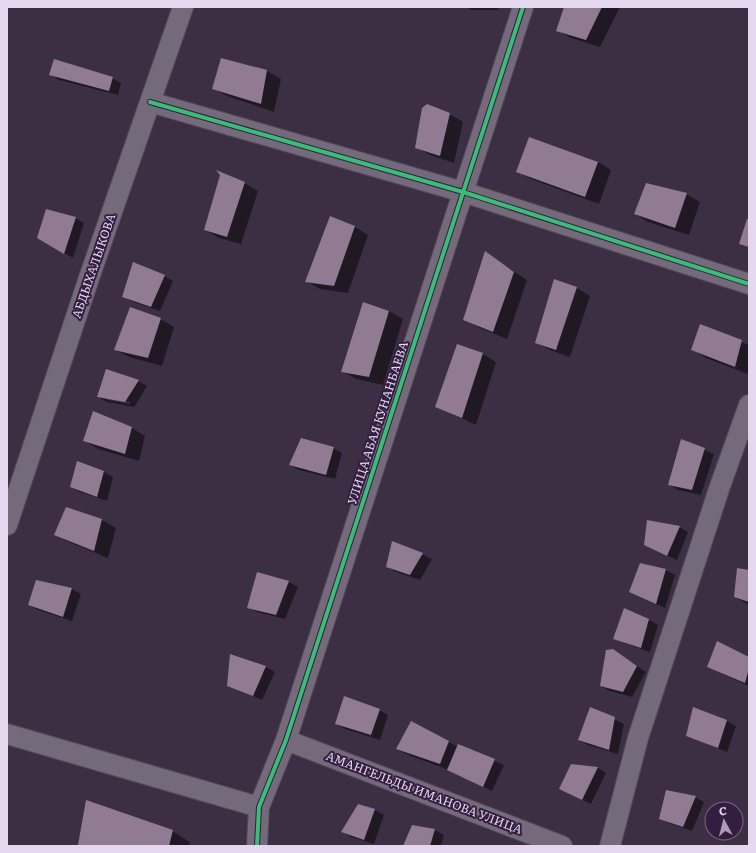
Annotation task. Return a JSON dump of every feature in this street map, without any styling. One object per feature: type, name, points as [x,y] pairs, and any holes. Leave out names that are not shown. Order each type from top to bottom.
[{"type":"street","name":"АБДЫХАЛЫКОВА","points":[[7,525],[150,102],[184,7]]},
{"type":"street","name":"УЛИЦА АБАЯ КУНАНБАЕВА","points":[[257,846],[259,807],[286,740],[523,7]]},
{"type":"street","points":[[150,102],[463,192],[749,284]]},
{"type":"street","points":[[610,846],[638,738],[719,488],[749,405]]},
{"type":"street","points":[[7,734],[259,807]]},
{"type":"street","name":"АМАНГЕЛЬДЫ ИМАНОВА УЛИЦА","points":[[286,740],[562,846]]},
{"type":"building","points":[[564,7],[602,7],[586,40],[556,31]]},
{"type":"building","points":[[221,58],[267,70],[261,104],[212,89]]},
{"type":"building","points":[[54,59],[113,77],[109,91],[49,75]]},
{"type":"building","points":[[427,104],[450,113],[440,156],[415,148],[422,108]]},
{"type":"building","points":[[529,137],[598,162],[585,197],[516,172]]},
{"type":"building","points":[[216,170],[245,182],[227,237],[204,230],[220,175]]},
{"type":"building","points":[[646,183],[687,193],[675,228],[634,214]]},
{"type":"building","points":[[46,209],[76,217],[64,254],[37,238]]},
{"type":"building","points":[[330,216],[355,226],[334,286],[305,282]]},
{"type":"building","points":[[747,219],[749,219],[749,247],[739,244]]},
{"type":"building","points":[[485,251],[514,272],[493,332],[463,320]]},
{"type":"building","points":[[133,262],[165,275],[151,307],[122,297]]},
{"type":"building","points":[[554,279],[577,287],[556,350],[535,343]]},
{"type":"building","points":[[363,302],[389,311],[369,377],[341,372]]},
{"type":"building","points":[[130,307],[161,318],[148,358],[114,350]]},
{"type":"building","points":[[700,324],[742,340],[735,367],[691,350]]},
{"type":"building","points":[[457,344],[483,353],[462,418],[435,407]]},
{"type":"building","points":[[106,369],[139,380],[125,402],[97,397]]},
{"type":"building","points":[[93,411],[132,427],[125,454],[83,441]]},
{"type":"building","points":[[301,438],[334,447],[326,475],[289,465]]},
{"type":"building","points":[[681,439],[705,448],[692,490],[668,485]]},
{"type":"building","points":[[77,461],[104,471],[97,497],[70,487]]},
{"type":"building","points":[[66,507],[102,519],[94,551],[54,535]]},
{"type":"building","points":[[647,520],[680,526],[667,556],[644,545]]},
{"type":"building","points":[[392,541],[423,553],[410,575],[386,567]]},
{"type":"building","points":[[640,563],[666,569],[656,604],[629,592]]},
{"type":"building","points":[[737,568],[749,570],[749,602],[734,597]]},
{"type":"building","points":[[257,572],[289,581],[276,615],[247,608]]},
{"type":"building","points":[[36,580],[72,588],[63,617],[28,605]]},
{"type":"building","points":[[624,608],[649,619],[641,648],[613,639]]},
{"type":"building","points":[[717,641],[749,657],[749,668],[745,683],[707,667]]},
{"type":"building","points":[[613,649],[637,666],[623,692],[600,686],[606,650]]},
{"type":"building","points":[[230,654],[266,666],[253,696],[227,686]]},
{"type":"building","points":[[344,696],[380,709],[371,735],[335,724]]},
{"type":"building","points":[[590,707],[615,717],[609,750],[578,740]]},
{"type":"building","points":[[693,707],[727,720],[718,748],[686,736]]},
{"type":"building","points":[[411,721],[449,741],[440,764],[396,749]]},
{"type":"building","points":[[458,744],[495,759],[483,787],[447,770]]},
{"type":"building","points":[[571,764],[598,767],[582,800],[559,789]]},
{"type":"building","points":[[666,790],[696,796],[683,827],[659,819]]},
{"type":"building","points":[[86,800],[173,830],[169,846],[78,845]]},
{"type":"building","points":[[358,804],[375,809],[364,840],[341,832]]},
{"type":"building","points":[[412,825],[435,829],[430,846],[403,846]]},
{"type":"cycle path","points":[[257,846],[259,807],[286,740],[523,7]]},
{"type":"cycle path","points":[[150,102],[463,192],[749,284]]}]
